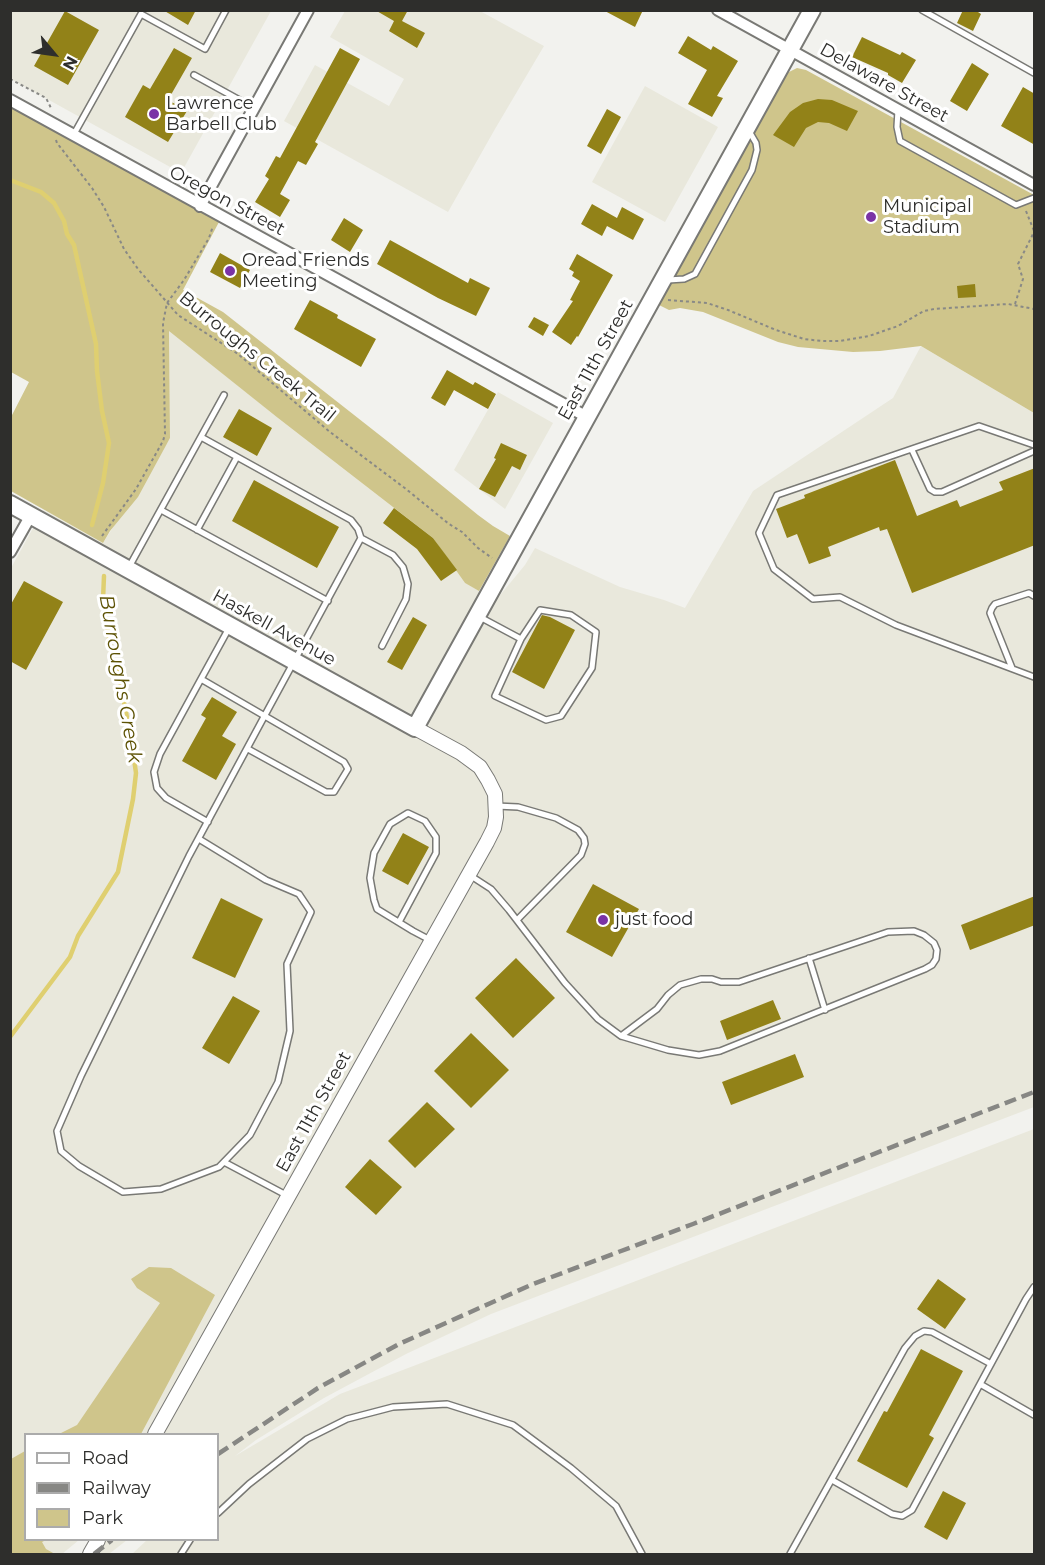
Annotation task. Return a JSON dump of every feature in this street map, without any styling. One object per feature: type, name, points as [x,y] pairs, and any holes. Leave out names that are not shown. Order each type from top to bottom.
[{"type":"main road","name":"East 11th Street","points":[[415,728],[812,10]]},
{"type":"main road","name":"Haskell Avenue","points":[[10,504],[415,728]]},
{"type":"street","points":[[201,206],[308,10]]},
{"type":"street","name":"Delaware Street","points":[[718,10],[1035,185]]},
{"type":"street","name":"Oregon Street","points":[[10,100],[587,417]]},
{"type":"street","points":[[10,552],[31,515]]},
{"type":"street","name":"Haskell Avenue","points":[[415,728],[461,753],[480,767],[495,794],[496,806]]},
{"type":"street","name":"East 11th Street","points":[[156,1433],[469,875],[494,828],[496,806]]},
{"type":"lane","points":[[73,135],[141,14],[205,49],[226,10]]},
{"type":"lane","points":[[922,10],[1035,73]]},
{"type":"lane","points":[[194,75],[254,108]]},
{"type":"lane","points":[[898,110],[897,127],[900,141],[1017,205],[1035,198]]},
{"type":"lane","points":[[663,279],[679,280],[695,274],[752,170],[757,150],[756,143],[747,128]]},
{"type":"lane","points":[[128,569],[224,395]]},
{"type":"lane","points":[[1035,445],[979,426],[777,495],[759,533],[774,569],[813,599],[840,597],[896,625],[1035,677]]},
{"type":"lane","points":[[201,437],[351,520],[361,538],[393,555],[404,567],[408,584],[406,599],[382,646]]},
{"type":"lane","points":[[912,450],[930,489],[935,492],[942,492],[1035,451]]},
{"type":"lane","points":[[197,530],[237,457]]},
{"type":"lane","points":[[161,510],[328,601]]},
{"type":"lane","points":[[199,839],[266,879],[299,894],[311,912],[287,964],[290,1031],[278,1082],[250,1135],[219,1167],[162,1189],[123,1192],[79,1166],[62,1151],[57,1131],[81,1076],[199,839],[361,538]]},
{"type":"lane","points":[[1012,669],[990,614],[995,604],[1029,593],[1035,596]]},
{"type":"lane","points":[[540,610],[571,615],[596,632],[592,668],[561,716],[546,720],[495,696],[521,639],[540,610]]},
{"type":"lane","points":[[477,615],[521,639]]},
{"type":"lane","points":[[208,822],[166,798],[158,788],[154,772],[160,754],[230,626]]},
{"type":"lane","points":[[201,679],[344,762],[348,769],[334,792],[326,792],[248,749]]},
{"type":"lane","points":[[496,806],[518,807],[556,818],[578,830],[584,838],[585,844],[581,855],[517,920]]},
{"type":"lane","points":[[399,922],[436,853],[436,837],[425,820],[408,813],[390,824],[374,852],[370,878],[374,900],[377,909],[399,922],[432,941]]},
{"type":"lane","points":[[469,875],[491,889],[572,991],[598,1019],[621,1036],[668,1050],[699,1055],[720,1052],[925,969],[932,964],[938,950],[934,943],[924,935],[914,931],[888,932],[739,982],[701,979],[680,985],[657,1009],[621,1036]]},
{"type":"lane","points":[[809,958],[825,1010]]},
{"type":"lane","points":[[224,1161],[289,1196]]},
{"type":"lane","points":[[832,1480],[892,1514],[902,1516],[912,1510],[1026,1299],[1035,1287]]},
{"type":"lane","points":[[790,1554],[905,1348],[915,1336],[924,1331],[932,1332],[991,1364]]},
{"type":"lane","points":[[980,1384],[1035,1415]]},
{"type":"lane","points":[[219,1512],[249,1484],[307,1439],[347,1419],[393,1407],[447,1404],[513,1425],[571,1468],[616,1506],[642,1554]]},
{"type":"lane","points":[[181,1554],[189,1541]]},
{"type":"path","points":[[10,79],[46,98],[50,103],[52,114]]},
{"type":"path","name":"Burroughs Creek Trail","points":[[55,134],[57,143],[86,178],[104,207],[124,249],[138,269],[178,315],[238,354],[330,432],[462,532],[491,557]]},
{"type":"path","points":[[1014,305],[1023,279],[1018,264],[1035,231],[1022,203]]},
{"type":"path","points":[[102,536],[136,489],[163,441],[165,434],[162,323],[167,303],[209,238],[218,215]]},
{"type":"path","points":[[668,300],[706,303],[722,307],[790,335],[813,340],[840,341],[884,332],[916,315],[934,309],[998,304],[1035,309]]},
{"type":"shaded area","points":[[10,11],[271,11],[181,173],[11,79]]},
{"type":"shaded area","points":[[345,11],[480,11],[544,46],[448,212],[284,121],[315,65],[389,106],[404,79],[330,37]]},
{"type":"shaded area","points":[[645,86],[718,127],[665,222],[592,182]]},
{"type":"shaded area","points":[[169,330],[433,538],[465,583],[496,600],[525,565],[535,548],[620,587],[685,608],[753,491],[893,398],[921,346],[1034,413],[1034,1107],[491,1314],[406,1354],[324,1398],[256,1440],[235,1456],[340,1394],[1034,1129],[1034,1554],[132,1554],[146,1541],[219,1541],[219,1433],[24,1433],[24,1538],[11,1531],[11,568],[43,510],[103,543],[170,438]]},
{"type":"shaded area","points":[[498,392],[553,423],[505,509],[454,470]]},
{"type":"shaded area","points":[[29,1541],[78,1541],[62,1554],[55,1554]]},
{"type":"shaded area","points":[[105,1541],[126,1541],[109,1554],[98,1554]]},
{"type":"green space","points":[[797,68],[806,70],[1034,195],[1034,413],[921,346],[853,352],[798,347],[778,342],[703,312],[680,308],[669,310],[659,305],[785,77]]},
{"type":"green space","points":[[11,107],[219,222],[183,290],[223,312],[478,515],[510,536],[479,591],[465,583],[433,538],[169,331],[170,438],[138,497],[103,543],[11,491],[11,417],[29,382],[11,372]]},
{"type":"green space","points":[[149,1267],[171,1268],[215,1295],[142,1433],[61,1433],[77,1425],[160,1303],[137,1288],[131,1279]]},
{"type":"green space","points":[[24,1452],[24,1541],[44,1541],[42,1542],[46,1549],[55,1554],[11,1554],[11,1459]]},
{"type":"building","points":[[163,10],[196,10],[188,25]]},
{"type":"building","points":[[375,10],[408,10],[402,21],[425,33],[417,48],[389,31],[394,21]]},
{"type":"building","points":[[603,10],[643,10],[635,27]]},
{"type":"building","points":[[963,10],[975,10],[981,14],[973,31],[957,23]]},
{"type":"building","points":[[65,11],[99,30],[68,85],[34,66]]},
{"type":"building","points":[[688,36],[711,50],[713,46],[738,61],[717,96],[723,98],[712,117],[688,104],[707,70],[678,53]]},
{"type":"building","points":[[862,37],[900,55],[902,52],[916,60],[902,83],[888,73],[852,57]]},
{"type":"building","points":[[174,48],[192,58],[168,100],[187,111],[168,142],[125,117],[143,85],[150,89]]},
{"type":"building","points":[[340,48],[360,59],[315,142],[318,144],[306,165],[298,161],[280,194],[290,200],[280,217],[255,202],[269,179],[265,176],[276,156],[280,158]]},
{"type":"building","points":[[972,63],[989,74],[967,111],[950,101]]},
{"type":"building","points":[[1023,87],[1035,94],[1035,145],[1001,126]]},
{"type":"building","points":[[818,99],[832,100],[858,111],[847,131],[829,123],[818,122],[806,128],[794,147],[773,135],[790,112],[803,103]]},
{"type":"building","points":[[607,109],[621,117],[601,154],[587,146]]},
{"type":"building","points":[[592,204],[617,218],[622,207],[644,219],[633,240],[607,226],[602,236],[581,224]]},
{"type":"building","points":[[344,218],[363,230],[350,252],[331,240]]},
{"type":"building","points":[[390,240],[468,283],[470,278],[490,288],[476,316],[377,264]]},
{"type":"building","name":"Oread Friends Meeting","points":[[220,253],[250,270],[240,288],[210,272]]},
{"type":"building","points":[[577,254],[613,275],[578,337],[571,345],[552,332],[573,301],[570,300],[580,281],[572,276],[574,272],[569,269]]},
{"type":"building","points":[[975,284],[976,297],[958,298],[957,286]]},
{"type":"building","points":[[310,300],[376,339],[361,367],[294,329]]},
{"type":"building","points":[[534,317],[549,325],[543,336],[528,327]]},
{"type":"building","points":[[447,370],[473,385],[475,382],[496,394],[488,409],[454,390],[445,406],[431,398]]},
{"type":"building","points":[[239,409],[272,428],[257,456],[223,437]]},
{"type":"building","points":[[501,443],[527,455],[520,470],[512,466],[495,497],[479,489],[496,459],[494,458]]},
{"type":"building","points":[[895,460],[917,516],[957,500],[960,507],[1003,490],[999,482],[1035,468],[1035,545],[912,593],[887,529],[880,531],[879,527],[828,547],[831,556],[809,564],[797,534],[787,538],[776,509],[805,498],[804,495]]},
{"type":"building","points":[[254,480],[339,527],[317,568],[232,521]]},
{"type":"building","points":[[394,508],[433,538],[457,570],[441,581],[417,549],[383,523]]},
{"type":"building","points":[[24,581],[63,602],[26,670],[10,661],[10,606]]},
{"type":"building","points":[[542,615],[575,630],[544,689],[512,672]]},
{"type":"building","points":[[413,617],[427,625],[402,670],[387,662]]},
{"type":"building","points":[[212,697],[237,712],[222,736],[236,744],[216,780],[182,761],[206,718],[201,715]]},
{"type":"building","points":[[403,833],[429,847],[408,885],[382,871]]},
{"type":"building","name":"just food","points":[[593,884],[639,909],[612,957],[566,932]]},
{"type":"building","points":[[1035,896],[1035,925],[970,950],[961,925]]},
{"type":"building","points":[[221,898],[263,919],[235,978],[192,958]]},
{"type":"building","points":[[516,958],[555,998],[513,1038],[475,998]]},
{"type":"building","points":[[233,996],[260,1011],[229,1064],[202,1048]]},
{"type":"building","points":[[773,1000],[781,1019],[727,1040],[720,1021]]},
{"type":"building","points":[[471,1033],[509,1070],[471,1108],[434,1071]]},
{"type":"building","points":[[795,1054],[804,1077],[731,1105],[722,1082]]},
{"type":"building","points":[[427,1102],[455,1129],[415,1168],[388,1141]]},
{"type":"building","points":[[370,1159],[402,1187],[376,1215],[345,1187]]},
{"type":"building","points":[[938,1279],[966,1299],[945,1329],[917,1309]]},
{"type":"building","points":[[921,1349],[963,1371],[929,1435],[934,1438],[907,1488],[857,1461]]},
{"type":"building","points":[[943,1491],[966,1503],[947,1540],[924,1527]]},
{"type":"waterway","name":"Burroughs Creek","points":[[10,180],[41,192],[54,203],[74,245],[96,344],[102,411],[109,443],[103,483],[92,525]]},
{"type":"waterway","name":"Burroughs Creek","points":[[10,1037],[70,957],[78,936],[118,872],[133,799],[136,773],[120,680],[112,657],[103,600],[104,576]]},
{"type":"railway","points":[[219,1453],[318,1388],[399,1344],[533,1284],[1034,1092]]},
{"type":"railway","points":[[94,1554],[111,1541]]},
{"type":"place","name":"Lawrence Barbell Club","points":[[154,114]]},
{"type":"place","name":"Municipal Stadium","points":[[871,217]]},
{"type":"place","name":"Oread Friends Meeting","points":[[230,271]]},
{"type":"place","name":"just food","points":[[603,920]]}]
